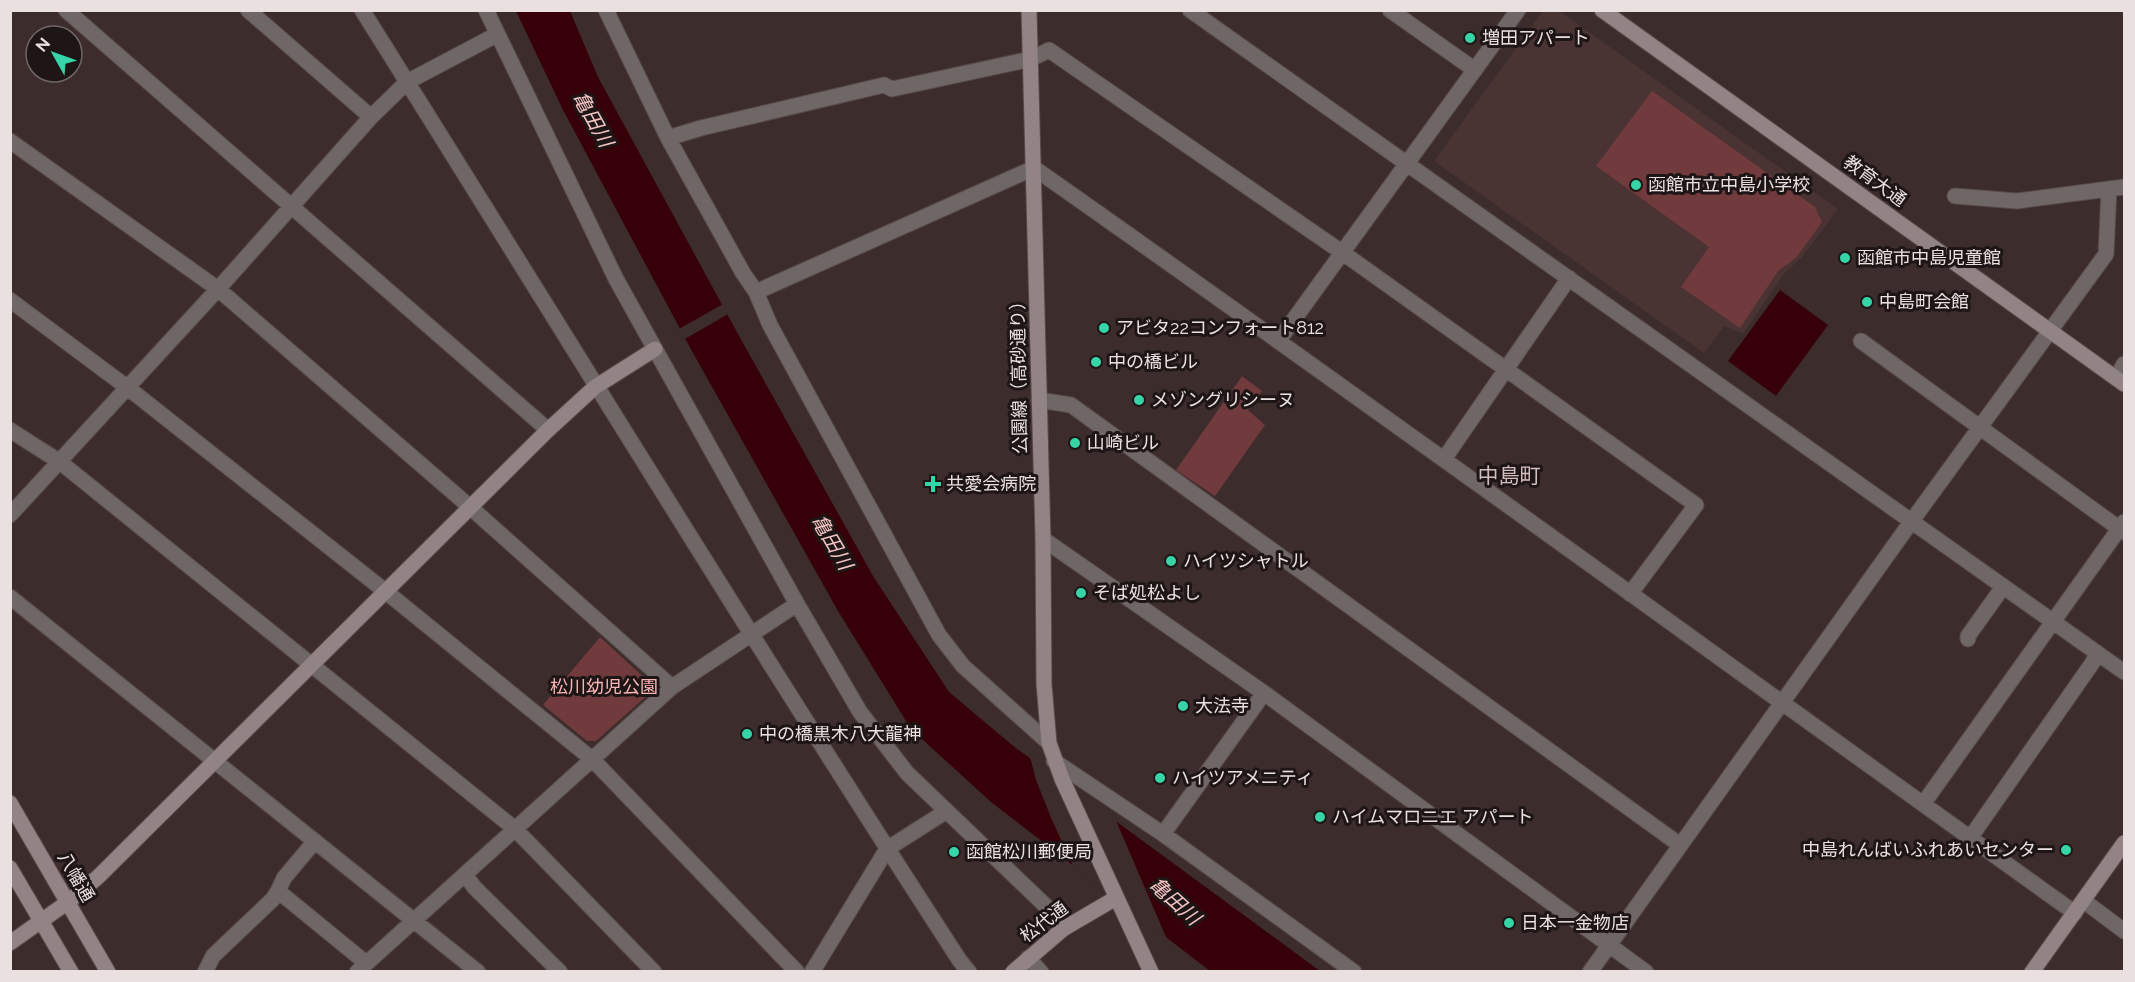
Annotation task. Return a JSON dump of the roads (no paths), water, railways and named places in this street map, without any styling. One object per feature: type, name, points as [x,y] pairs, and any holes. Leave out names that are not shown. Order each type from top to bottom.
[{"type":"street","points":[[66,10],[548,430]]},
{"type":"street","points":[[248,10],[371,117]]},
{"type":"street","points":[[362,10],[887,849],[969,972]]},
{"type":"street","points":[[486,10],[496,35],[616,279],[796,604],[860,712],[907,773],[945,812],[1051,911],[1063,929]]},
{"type":"street","points":[[606,10],[668,138],[743,273],[756,292],[770,326],[939,635],[963,666],[1049,743]]},
{"type":"street","name":"公園線（高砂通り）","points":[[1029,10],[1040,400],[1044,684],[1049,743],[1062,779],[1151,972]]},
{"type":"street","points":[[1190,10],[2124,672]]},
{"type":"street","points":[[1390,10],[1475,70]]},
{"type":"street","points":[[1279,340],[1518,10]]},
{"type":"street","name":"教育大通","points":[[1602,10],[2120,381]]},
{"type":"street","points":[[10,515],[218,289],[371,117],[407,82],[496,35]]},
{"type":"street","points":[[668,138],[701,128],[884,85],[892,89],[1031,59],[1049,50],[1342,253],[1696,505],[1630,594]]},
{"type":"street","points":[[10,141],[218,289],[470,507],[672,687]]},
{"type":"street","points":[[756,292],[1034,168],[1279,340],[1971,838],[2079,907],[2124,931]]},
{"type":"street","points":[[1955,196],[2018,201],[2124,187]]},
{"type":"street","points":[[1590,972],[1911,522],[2106,254],[2109,189]]},
{"type":"street","points":[[1444,459],[1569,278]]},
{"type":"street","points":[[10,300],[128,388],[385,591],[592,759],[797,972]]},
{"type":"street","points":[[1861,341],[2123,528],[1923,804]]},
{"type":"street","points":[[10,943],[68,902],[98,877],[548,430],[596,387],[655,349]]},
{"type":"street","points":[[2120,381],[2124,364]]},
{"type":"street","points":[[1040,400],[1071,405],[1680,845]]},
{"type":"street","points":[[10,430],[60,462],[515,829],[654,972]]},
{"type":"street","points":[[1043,539],[1264,693],[1646,972]]},
{"type":"street","points":[[1968,639],[2002,585]]},
{"type":"street","points":[[10,597],[478,972]]},
{"type":"street","points":[[278,891],[362,967],[672,687],[796,604]]},
{"type":"street","points":[[1971,838],[2097,653]]},
{"type":"street","points":[[1163,834],[1264,693]]},
{"type":"street","points":[[1054,761],[1163,834],[1354,972]]},
{"type":"street","name":"八幡通","points":[[10,802],[108,972]]},
{"type":"street","points":[[812,972],[887,849],[945,812]]},
{"type":"street","points":[[205,972],[213,956],[273,899],[284,878],[315,841]]},
{"type":"street","points":[[2032,972],[2124,843]]},
{"type":"street","points":[[10,868],[71,972]]},
{"type":"street","points":[[465,874],[474,886],[560,972]]},
{"type":"street","name":"松代通","points":[[1012,972],[1063,929],[1116,898]]},
{"type":"street","points":[[1028,958],[1041,972]]},
{"type":"water","name":"亀田川","points":[[516,11],[570,11],[598,77],[738,334],[873,576],[949,692],[1012,745],[1320,971],[1210,971],[991,802],[911,729],[838,611],[693,353],[563,110]]},
{"type":"water","points":[[1780,290],[1828,325],[1776,396],[1728,361]]},
{"type":"place","name":"増田アパート","points":[[1470,38]]},
{"type":"place","name":"函館市立中島小学校","points":[[1636,185]]},
{"type":"place","name":"函館市中島児童館","points":[[1845,258]]},
{"type":"place","name":"中島町会館","points":[[1867,302]]},
{"type":"place","name":"アビタ22コンフォート812","points":[[1104,328]]},
{"type":"place","name":"中の橋ビル","points":[[1096,362]]},
{"type":"place","name":"メゾングリシーヌ","points":[[1139,400]]},
{"type":"place","name":"山崎ビル","points":[[1075,443]]},
{"type":"place","name":"共愛会病院","points":[[933,484]]},
{"type":"place","name":"ハイツシャトル","points":[[1171,561]]},
{"type":"place","name":"そば処松よし","points":[[1081,593]]},
{"type":"place","name":"大法寺","points":[[1183,706]]},
{"type":"place","name":"中の橋黒木八大龍神","points":[[747,734]]},
{"type":"place","name":"ハイツアメニティ","points":[[1160,778]]},
{"type":"place","name":"ハイムマロニエ アパート","points":[[1320,817]]},
{"type":"place","name":"中島れんばいふれあいセンター","points":[[2066,850]]},
{"type":"place","name":"函館松川郵便局","points":[[954,852]]},
{"type":"place","name":"日本一金物店","points":[[1509,923]]},
{"type":"district","name":"中島町","points":[[1509,476]]},
{"type":"park label","name":"松川幼児公園","points":[[604,687]]}]
